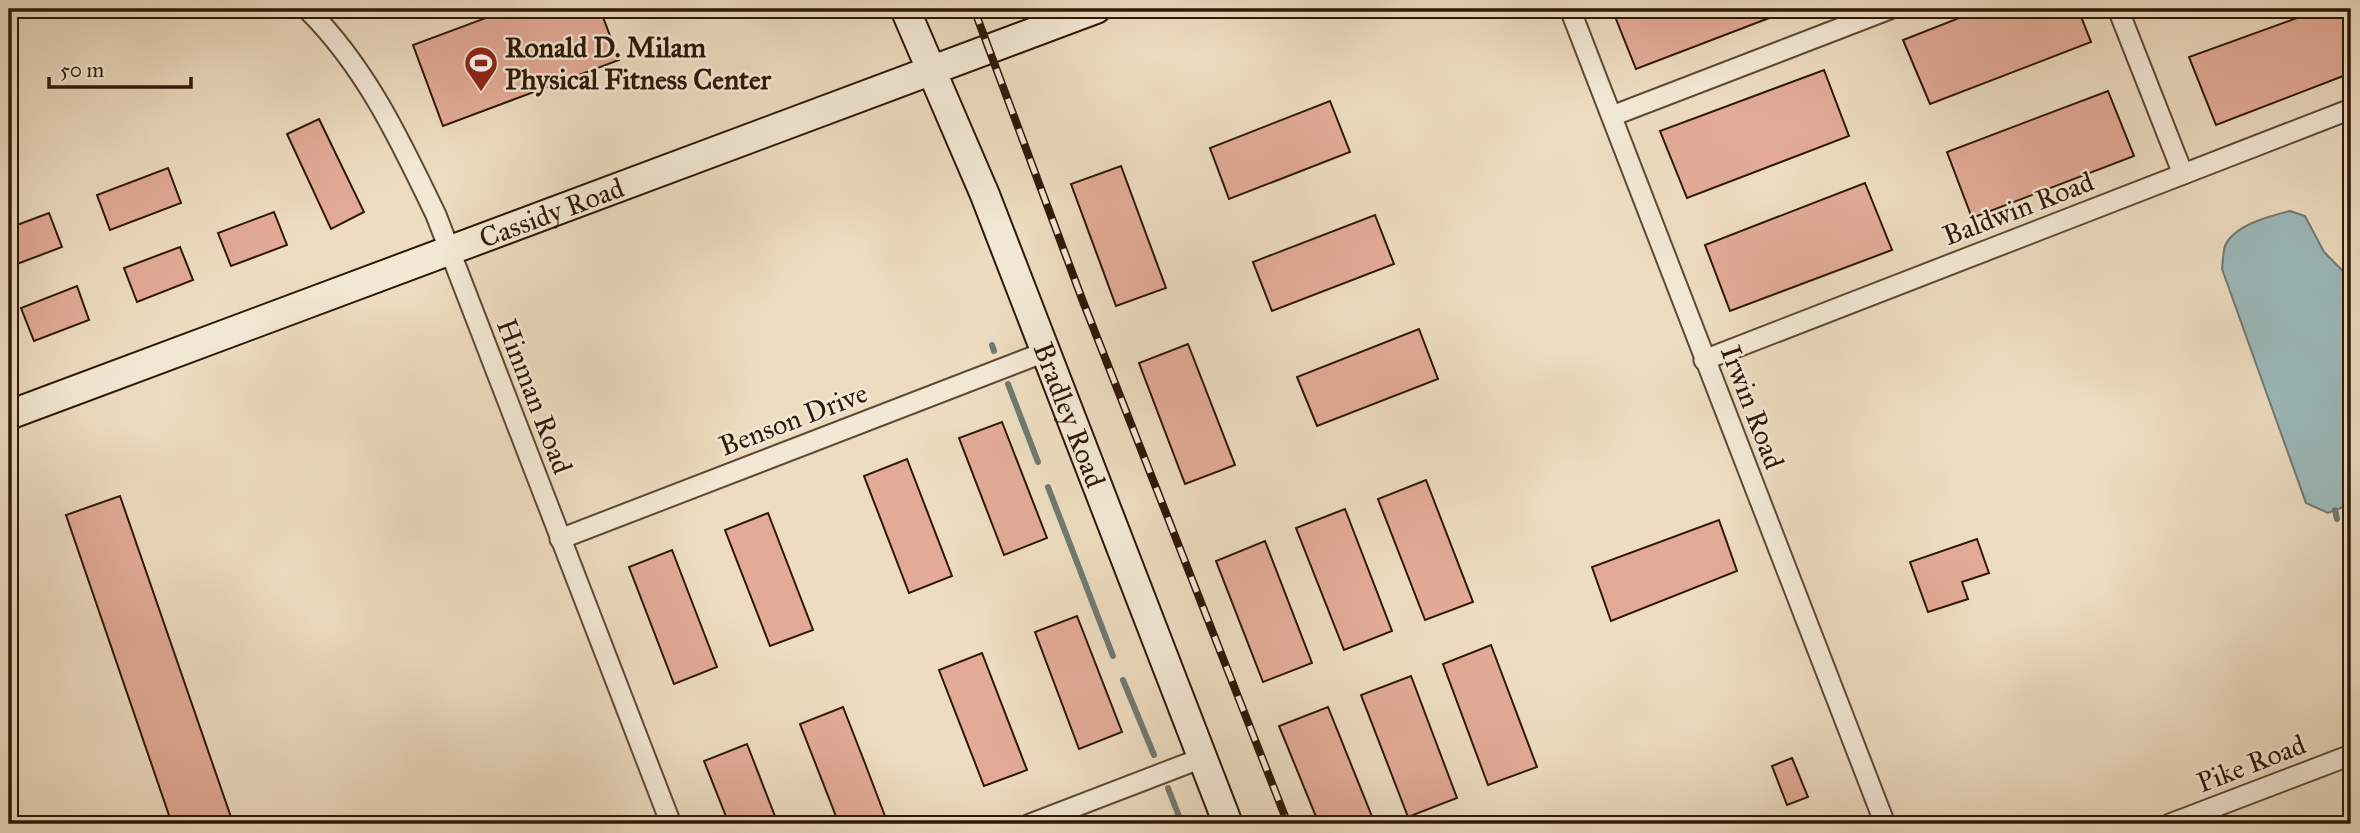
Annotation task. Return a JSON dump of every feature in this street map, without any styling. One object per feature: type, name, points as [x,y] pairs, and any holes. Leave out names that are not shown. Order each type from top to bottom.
[{"type":"street","name":"Hinman Road","points":[[307,9],[347,54],[397,135],[436,215],[671,824]]},
{"type":"street","name":"Bradley Road","points":[[905,9],[985,195],[1228,824]]},
{"type":"street","name":"Cassidy Road","points":[[9,415],[1096,9]]},
{"type":"street","name":"Irwin Road","points":[[1570,9],[1885,824]]},
{"type":"street","points":[[1612,116],[1890,9]]},
{"type":"street","points":[[2118,9],[2183,174]]},
{"type":"street","name":"Baldwin Road","points":[[1704,360],[2351,109]]},
{"type":"street","name":"Benson Drive","points":[[560,538],[1045,352]]},
{"type":"street","name":"Pike Road","points":[[2170,824],[2351,755]]},
{"type":"street","points":[[1030,824],[1202,758]]},
{"type":"water","points":[[2290,211],[2305,216],[2324,252],[2344,272],[2351,286],[2351,504],[2328,513],[2306,503],[2222,269],[2225,246],[2236,232],[2253,223]]},
{"type":"building","name":"Ronald D. Milam Physical Fitness Center","points":[[510,9],[600,9],[619,60],[443,126],[413,45]]},
{"type":"building","points":[[1612,9],[1789,9],[1790,10],[1636,69]]},
{"type":"building","points":[[1982,9],[2078,9],[2091,42],[1930,104],[1903,40]]},
{"type":"building","points":[[2322,9],[2351,9],[2351,73],[2216,125],[2189,57]]},
{"type":"building","points":[[1824,70],[1849,136],[1687,198],[1660,131]]},
{"type":"building","points":[[2108,91],[2134,156],[1972,218],[1947,152]]},
{"type":"building","points":[[1330,101],[1350,152],[1229,199],[1210,148]]},
{"type":"building","points":[[319,119],[364,212],[331,229],[287,134]]},
{"type":"building","points":[[1121,166],[1166,288],[1116,306],[1071,184]]},
{"type":"building","points":[[168,168],[181,203],[110,230],[97,195]]},
{"type":"building","points":[[1865,183],[1892,250],[1730,311],[1705,245]]},
{"type":"building","points":[[274,212],[287,245],[231,266],[218,233]]},
{"type":"building","points":[[49,213],[62,247],[9,267],[9,228]]},
{"type":"building","points":[[1375,215],[1394,264],[1272,311],[1253,262]]},
{"type":"building","points":[[180,247],[193,280],[137,302],[124,268]]},
{"type":"building","points":[[77,286],[89,320],[34,341],[21,308]]},
{"type":"building","points":[[1419,329],[1438,379],[1317,426],[1297,377]]},
{"type":"building","points":[[1188,344],[1235,465],[1185,484],[1139,363]]},
{"type":"building","points":[[1002,422],[1047,538],[1004,555],[959,438]]},
{"type":"building","points":[[907,459],[952,576],[909,593],[864,476]]},
{"type":"building","points":[[1426,480],[1473,602],[1425,620],[1378,499]]},
{"type":"building","points":[[120,496],[232,820],[218,824],[172,824],[66,515]]},
{"type":"building","points":[[1345,509],[1392,631],[1344,650],[1296,528]]},
{"type":"building","points":[[768,513],[813,630],[770,646],[725,530]]},
{"type":"building","points":[[1719,520],[1737,571],[1611,621],[1592,567]]},
{"type":"building","points":[[1977,539],[1989,573],[1962,582],[1968,599],[1928,612],[1910,562]]},
{"type":"building","points":[[1265,541],[1312,663],[1263,682],[1216,561]]},
{"type":"building","points":[[672,550],[717,667],[674,684],[629,567]]},
{"type":"building","points":[[1077,616],[1122,732],[1079,749],[1035,632]]},
{"type":"building","points":[[1491,645],[1537,767],[1488,785],[1443,664]]},
{"type":"building","points":[[982,653],[1027,770],[984,786],[939,670]]},
{"type":"building","points":[[1411,676],[1457,798],[1408,817],[1361,695]]},
{"type":"building","points":[[843,707],[888,824],[839,824],[800,724]]},
{"type":"building","points":[[1328,707],[1375,824],[1319,824],[1279,726]]},
{"type":"building","points":[[747,744],[778,824],[729,824],[704,761]]},
{"type":"building","points":[[1792,758],[1808,797],[1787,805],[1772,766]]},
{"type":"waterway","points":[[992,345],[994,351]]},
{"type":"waterway","points":[[1008,384],[1038,462]]},
{"type":"waterway","points":[[1048,487],[1113,656]]},
{"type":"waterway","points":[[2335,510],[2337,519]]},
{"type":"waterway","points":[[1123,680],[1154,755]]},
{"type":"waterway","points":[[1168,788],[1182,824]]},
{"type":"railway","points":[[974,9],[1082,299],[1288,824]]},
{"type":"place","name":"Ronald D. Milam Physical Fitness Center","points":[[481,93]]}]
